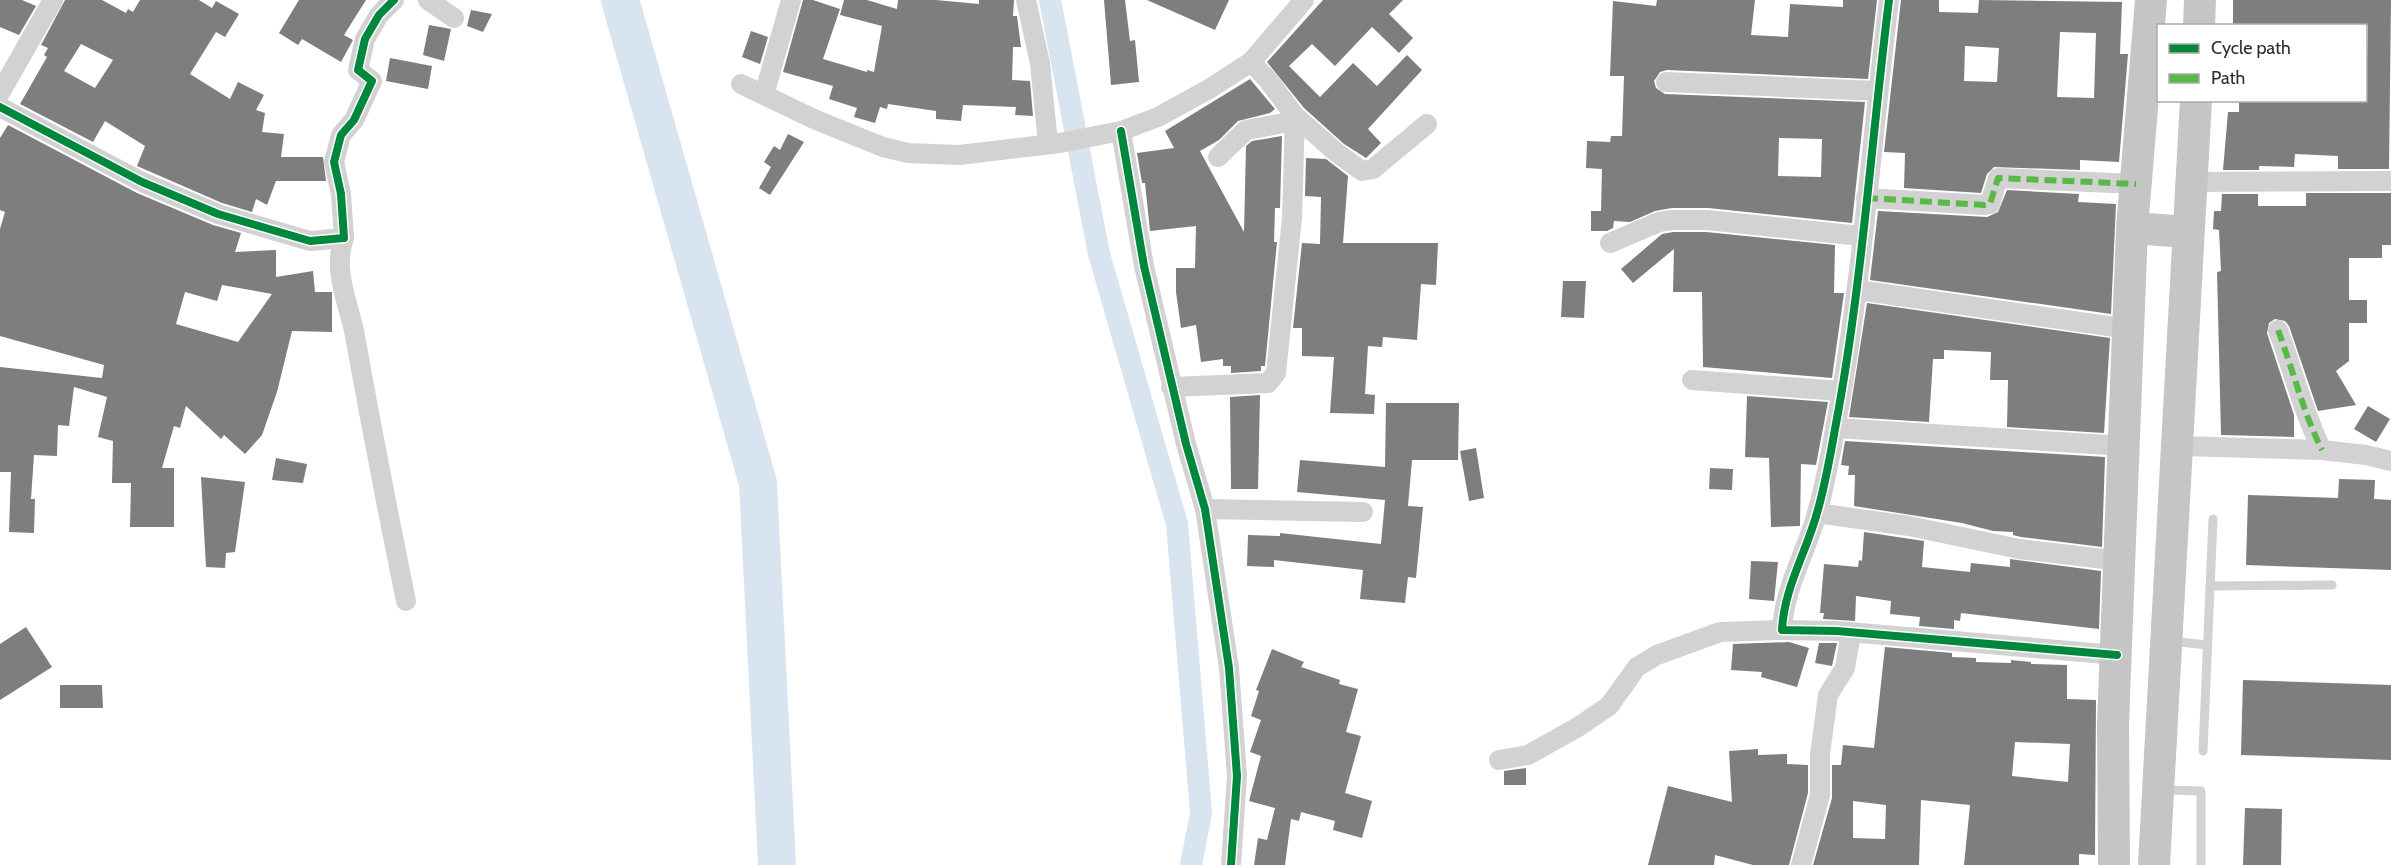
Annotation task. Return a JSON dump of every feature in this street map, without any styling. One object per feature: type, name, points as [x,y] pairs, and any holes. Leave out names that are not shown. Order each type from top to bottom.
[{"type":"main road","points":[[2114,865],[2113,724],[2132,228],[2151,0]]},
{"type":"main road","points":[[2199,24],[2200,0]]},
{"type":"main road","points":[[2154,865],[2160,725],[2179,446],[2178,412],[2196,102]]},
{"type":"main road","points":[[2132,228],[2188,232]]},
{"type":"main road","points":[[2126,409],[2178,412]]},
{"type":"main road","points":[[2113,724],[2160,725]]},
{"type":"street","points":[[0,93],[54,0]]},
{"type":"street","points":[[394,0],[379,15],[365,39],[358,70],[372,81],[354,120],[341,135],[334,162],[341,194],[344,238],[340,250],[342,282],[354,332],[406,601]]},
{"type":"street","points":[[428,0],[454,18]]},
{"type":"street","points":[[764,95],[791,0]]},
{"type":"street","points":[[1026,0],[1054,143]]},
{"type":"street","points":[[741,84],[816,120],[883,147],[909,153],[959,155],[1054,143],[1113,133],[1158,117],[1251,62],[1304,0]]},
{"type":"street","points":[[1782,630],[1788,593],[1817,513],[1835,428],[1858,290],[1866,198],[1889,0]]},
{"type":"street","points":[[1251,62],[1268,80],[1294,119],[1362,171],[1373,169],[1427,124]]},
{"type":"street","points":[[1666,82],[1878,91]]},
{"type":"street","points":[[0,107],[142,182],[218,214],[310,241],[344,238]]},
{"type":"street","points":[[1218,157],[1246,130],[1294,119]]},
{"type":"street","points":[[1171,387],[1268,383],[1276,373],[1292,218],[1294,119]]},
{"type":"street","points":[[1113,133],[1171,387],[1205,509],[1229,668],[1237,765],[1231,865]]},
{"type":"street","points":[[1866,198],[1976,206],[1990,204],[1998,178],[2136,184]]},
{"type":"street","points":[[2192,182],[2391,181]]},
{"type":"street","points":[[1610,243],[1659,222],[1672,220],[1707,220],[1862,236]]},
{"type":"street","points":[[1858,290],[2129,329]]},
{"type":"street","points":[[2277,330],[2300,388],[2309,424],[2322,450]]},
{"type":"street","points":[[1692,380],[1841,391]]},
{"type":"street","points":[[1835,428],[2125,446]]},
{"type":"street","points":[[2179,446],[2322,450],[2366,454],[2391,461]]},
{"type":"street","points":[[1205,509],[1363,512]]},
{"type":"street","points":[[1817,513],[1909,526],[2019,549],[2121,561]]},
{"type":"street","points":[[1499,760],[1528,755],[1578,728],[1608,706],[1637,667],[1657,655],[1720,632],[1782,630],[1851,633],[2117,655]]},
{"type":"street","points":[[1801,865],[1820,795],[1820,754],[1828,695],[1845,668],[1851,633]]},
{"type":"lane","points":[[2203,751],[2213,519]]},
{"type":"lane","points":[[2210,586],[2331,585]]},
{"type":"lane","points":[[2166,641],[2207,645]]},
{"type":"lane","points":[[2157,790],[2201,791],[2201,865]]},
{"type":"building","points":[[0,0],[22,0],[36,6],[19,35],[0,27]]},
{"type":"building","points":[[65,0],[102,0],[126,13],[128,9],[133,12],[140,0],[199,0],[212,8],[216,1],[239,14],[225,37],[216,32],[190,74],[230,99],[238,82],[264,95],[256,110],[265,113],[262,132],[284,134],[281,157],[323,157],[326,181],[276,181],[267,205],[256,199],[252,212],[222,203],[137,166],[145,146],[105,121],[93,142],[20,104],[47,57],[44,55],[48,48],[41,45]],"holes":[[[81,44],[113,60],[95,88],[64,71]]]},
{"type":"building","points":[[299,0],[366,0],[344,35],[353,40],[341,62],[302,39],[298,45],[279,33]]},
{"type":"building","points":[[803,0],[813,0],[840,9],[823,59],[874,72],[882,26],[840,15],[844,0],[867,0],[897,9],[898,0],[936,0],[979,4],[979,0],[1014,0],[1013,16],[1017,16],[1021,47],[1013,47],[1012,80],[1030,81],[1033,116],[1015,115],[1016,107],[963,105],[961,121],[936,119],[936,111],[888,104],[887,109],[880,107],[875,123],[854,117],[857,108],[829,99],[833,86],[783,72]]},
{"type":"building","points":[[1104,0],[1125,0],[1130,41],[1135,40],[1139,82],[1111,85]]},
{"type":"building","points":[[1147,0],[1229,0],[1215,30]]},
{"type":"building","points":[[1323,0],[1403,0],[1389,14],[1413,38],[1399,53],[1372,27],[1335,66],[1312,44],[1289,66],[1320,97],[1353,63],[1377,86],[1407,55],[1422,70],[1368,129],[1381,143],[1366,158],[1344,144],[1304,108],[1267,62]]},
{"type":"building","points":[[1657,0],[1755,0],[1751,35],[1788,37],[1790,4],[1843,7],[1843,0],[1877,0],[1868,79],[1667,70],[1660,72],[1654,81],[1656,88],[1665,94],[1865,102],[1852,223],[1708,208],[1672,208],[1655,211],[1630,222],[1614,221],[1613,228],[1607,231],[1591,231],[1591,211],[1601,211],[1602,169],[1586,168],[1587,141],[1610,142],[1611,136],[1622,136],[1624,76],[1610,76],[1613,1],[1656,6]],"holes":[[[1779,138],[1822,139],[1821,177],[1778,176]]]},
{"type":"building","points":[[1901,0],[1939,0],[1939,12],[1978,13],[1979,0],[2122,2],[2120,54],[2128,54],[2119,162],[2080,160],[2080,170],[1994,167],[1987,174],[1981,193],[1904,188],[1905,153],[1884,152]],"holes":[[[2060,32],[2096,33],[2094,98],[2057,97]],[[1965,46],[1999,48],[1997,82],[1964,81]]]},
{"type":"building","points":[[2233,0],[2391,0],[2389,169],[2338,169],[2338,156],[2295,154],[2294,167],[2259,166],[2259,170],[2223,170],[2228,112],[2239,112],[2239,102],[2367,102],[2367,24],[2233,24]]},
{"type":"building","points":[[471,10],[492,14],[483,32],[467,26]]},
{"type":"building","points":[[429,25],[451,29],[444,61],[423,55]]},
{"type":"building","points":[[751,31],[768,37],[760,64],[742,57]]},
{"type":"building","points":[[390,58],[432,66],[428,89],[386,81]]},
{"type":"building","points":[[1250,79],[1275,109],[1270,113],[1238,121],[1219,140],[1200,151],[1244,232],[1246,146],[1252,141],[1282,136],[1280,208],[1275,208],[1274,242],[1277,242],[1265,366],[1261,366],[1261,371],[1231,373],[1231,366],[1223,366],[1223,359],[1201,362],[1196,325],[1181,328],[1176,292],[1176,268],[1195,268],[1196,226],[1150,231],[1145,183],[1142,183],[1137,153],[1174,148],[1165,131]]},
{"type":"building","points":[[8,125],[137,193],[213,225],[241,233],[235,252],[276,250],[276,277],[313,271],[315,292],[332,292],[332,332],[292,331],[277,392],[262,435],[245,454],[224,435],[221,439],[186,406],[180,428],[174,426],[162,468],[174,468],[174,527],[130,527],[131,483],[112,483],[113,441],[98,437],[107,397],[74,387],[69,426],[58,425],[57,456],[34,455],[31,499],[35,499],[34,533],[9,532],[11,472],[0,472],[0,367],[102,378],[104,365],[0,336],[0,229],[5,212],[0,210],[0,138]],"holes":[[[222,285],[272,294],[238,342],[176,324],[185,292],[217,301]]]},
{"type":"building","points":[[788,134],[804,142],[770,195],[759,188],[771,167],[764,162],[774,146],[780,150]]},
{"type":"building","points":[[1306,158],[1326,159],[1348,176],[1343,243],[1438,243],[1436,285],[1421,284],[1417,340],[1383,337],[1382,347],[1368,346],[1365,394],[1375,395],[1374,414],[1330,413],[1334,357],[1302,356],[1302,328],[1293,328],[1302,243],[1320,244],[1321,197],[1305,196]]},
{"type":"building","points":[[2007,190],[2079,194],[2078,202],[2116,204],[2111,314],[1870,280],[1878,211],[1987,217],[1998,212]]},
{"type":"building","points":[[2306,193],[2391,193],[2391,245],[2382,245],[2382,258],[2349,258],[2349,300],[2367,300],[2367,323],[2349,323],[2349,361],[2336,371],[2356,405],[2318,411],[2289,326],[2285,321],[2275,319],[2269,323],[2267,333],[2294,415],[2294,437],[2221,435],[2217,272],[2221,271],[2219,230],[2213,229],[2214,211],[2221,211],[2222,194],[2258,194],[2258,206],[2306,206]]},
{"type":"building","points":[[1706,232],[1835,245],[1834,293],[1844,293],[1832,378],[1703,367],[1702,292],[1673,292],[1674,249],[1633,283],[1621,269],[1662,234]]},
{"type":"building","points":[[1563,281],[1586,281],[1584,318],[1561,317]]},
{"type":"building","points":[[1867,303],[2110,338],[2104,433],[2007,427],[2008,380],[1990,380],[1991,352],[1944,350],[1944,359],[1933,359],[1929,422],[1849,417]]},
{"type":"building","points":[[1260,395],[1258,489],[1231,489],[1230,397]]},
{"type":"building","points":[[1747,396],[1828,402],[1816,465],[1801,464],[1800,526],[1771,527],[1769,458],[1745,457]]},
{"type":"building","points":[[1386,403],[1459,403],[1458,460],[1412,460],[1408,506],[1423,507],[1416,578],[1408,577],[1405,603],[1360,599],[1363,570],[1274,560],[1274,567],[1247,566],[1248,535],[1280,536],[1280,533],[1381,544],[1385,500],[1297,492],[1300,460],[1385,467]]},
{"type":"building","points":[[2368,406],[2390,419],[2376,442],[2354,429]]},
{"type":"building","points":[[1845,441],[2105,457],[2102,547],[2021,537],[2013,535],[2013,532],[1993,531],[1962,523],[1854,506],[1855,475],[1848,475],[1849,466],[1841,465]]},
{"type":"building","points":[[1476,448],[1484,498],[1469,501],[1460,451]]},
{"type":"building","points":[[276,458],[307,464],[303,483],[272,480]]},
{"type":"building","points":[[1710,468],[1733,469],[1732,490],[1709,489]]},
{"type":"building","points":[[201,477],[245,482],[235,552],[226,553],[225,568],[206,567]]},
{"type":"building","points":[[2339,479],[2375,480],[2374,499],[2391,500],[2391,570],[2246,565],[2248,495],[2338,498]]},
{"type":"building","points":[[1864,532],[1924,541],[1922,567],[1970,572],[1971,563],[2010,567],[2010,559],[2101,571],[2099,629],[1961,613],[1960,621],[1954,620],[1954,629],[1919,626],[1920,617],[1890,614],[1891,601],[1856,596],[1855,621],[1823,619],[1824,613],[1820,613],[1824,564],[1858,567],[1859,560],[1862,561]]},
{"type":"building","points":[[1751,561],[1778,562],[1774,601],[1749,599]]},
{"type":"building","points":[[26,627],[52,667],[0,700],[0,644]]},
{"type":"building","points":[[1789,642],[1809,648],[1797,687],[1761,677],[1762,672],[1731,670],[1733,644]]},
{"type":"building","points":[[1819,643],[1837,643],[1832,666],[1815,663]]},
{"type":"building","points":[[1885,647],[1952,653],[1952,657],[1976,658],[1976,662],[2011,663],[2011,660],[2031,662],[2031,664],[2067,665],[2067,699],[2096,700],[2095,855],[2079,854],[2079,865],[1964,865],[1970,805],[1921,800],[1919,865],[1813,865],[1832,798],[1832,765],[1841,765],[1843,745],[1874,748]],"holes":[[[2015,742],[2070,744],[2068,782],[2012,776]],[[1853,801],[1886,805],[1885,839],[1853,838]]]},
{"type":"building","points":[[1272,649],[1304,662],[1301,667],[1340,680],[1339,684],[1358,689],[1346,732],[1361,736],[1345,793],[1372,801],[1362,838],[1333,830],[1335,821],[1301,812],[1299,821],[1291,819],[1285,865],[1254,865],[1258,838],[1267,840],[1275,808],[1249,801],[1261,756],[1250,752],[1261,720],[1251,716],[1259,691],[1256,690]]},
{"type":"building","points":[[2243,680],[2391,685],[2391,760],[2241,755]]},
{"type":"building","points":[[60,685],[102,685],[103,708],[60,708]]},
{"type":"building","points":[[1758,749],[1758,755],[1787,754],[1787,764],[1808,765],[1808,793],[1789,865],[1753,865],[1715,855],[1714,865],[1648,865],[1668,786],[1732,802],[1729,751]]},
{"type":"building","points":[[1526,768],[1526,785],[1504,785],[1504,771]]},
{"type":"building","points":[[2245,808],[2282,809],[2281,865],[2243,865]]},
{"type":"waterway","points":[[620,0],[758,483],[777,865]]},
{"type":"waterway","points":[[1050,0],[1099,254],[1177,524],[1201,813],[1191,865]]},
{"type":"marked path","points":[[1866,198],[1985,205],[1990,204],[1998,178],[2136,184]]},
{"type":"marked path","points":[[2278,330],[2322,450]]},
{"type":"cycle path","points":[[0,107],[142,182],[218,214],[310,241],[344,238],[341,194],[334,162],[341,135],[354,120],[372,81],[358,70],[365,39],[379,15],[394,0]]},
{"type":"cycle path","points":[[1889,0],[1859,269],[1844,376],[1822,492],[1787,600],[1782,630],[1837,631],[2117,655]]},
{"type":"cycle path","points":[[1121,131],[1144,266],[1186,444],[1205,509],[1229,668],[1237,776],[1231,865]]}]
